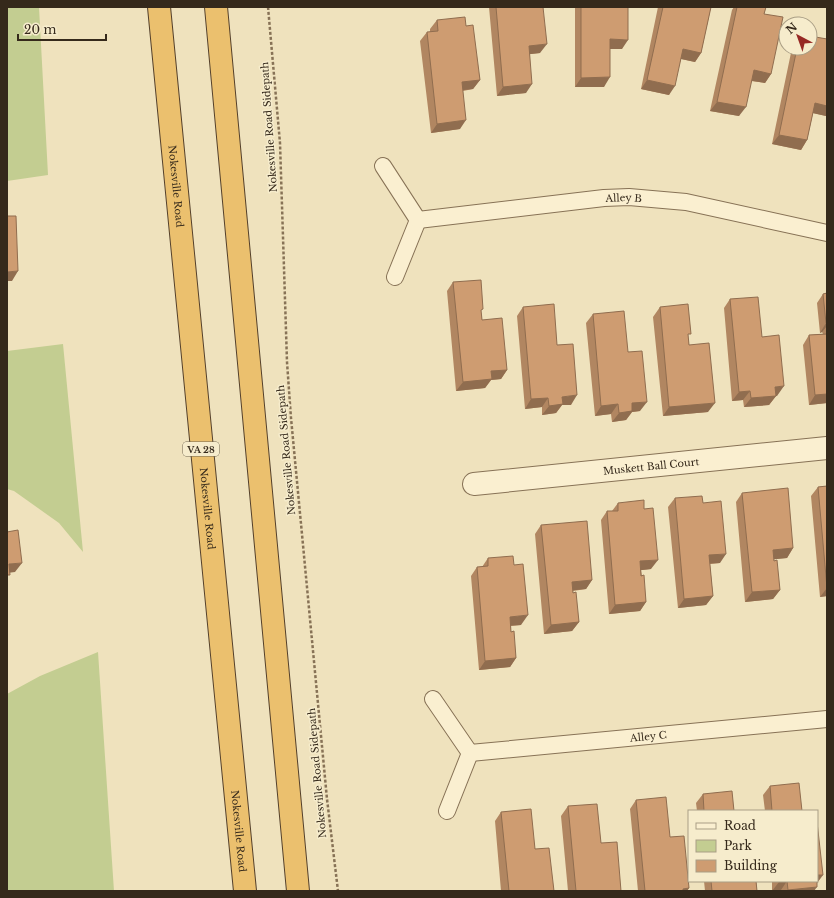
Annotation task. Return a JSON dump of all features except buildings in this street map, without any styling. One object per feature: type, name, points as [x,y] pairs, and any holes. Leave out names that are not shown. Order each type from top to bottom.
[{"type":"highway","name":"Nokesville Road","points":[[159,7],[245,891]]},
{"type":"highway","points":[[216,7],[298,891]]},
{"type":"street","name":"Muskett Ball Court","points":[[474,484],[827,448]]},
{"type":"lane","points":[[383,166],[418,220],[396,277]]},
{"type":"lane","name":"Alley B","points":[[418,220],[604,198],[629,197],[686,202],[827,233]]},
{"type":"lane","points":[[432,699],[470,753],[447,810]]},
{"type":"lane","name":"Alley C","points":[[470,753],[827,719]]},
{"type":"path","name":"Nokesville Road Sidepath","points":[[268,7],[280,143],[287,362],[291,418],[327,799],[338,891]]},
{"type":"green space","points":[[7,7],[39,7],[48,175],[7,181]]},
{"type":"green space","points":[[63,344],[83,552],[59,523],[14,491],[7,489],[7,351]]},
{"type":"green space","points":[[98,652],[114,891],[7,891],[7,694],[40,676]]}]
